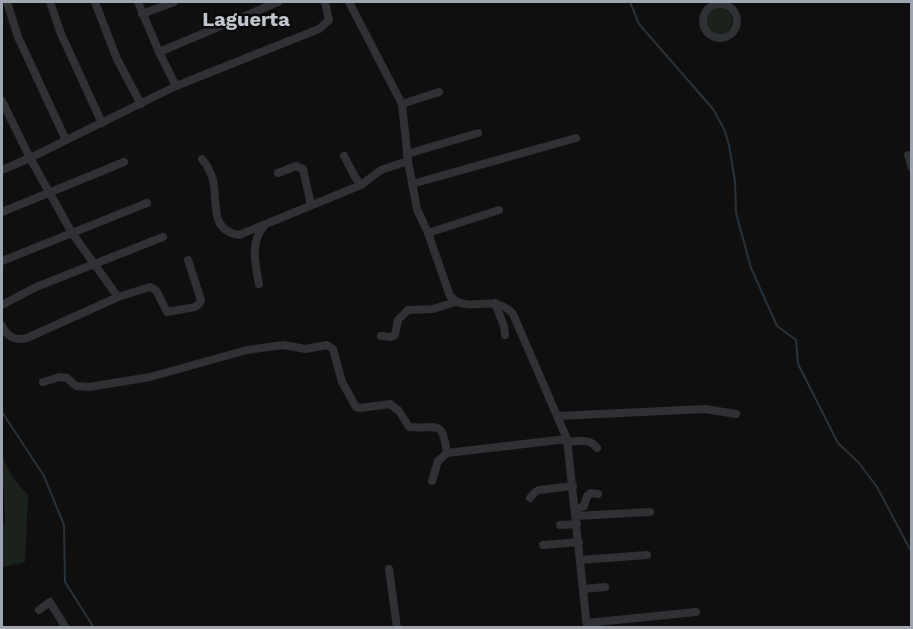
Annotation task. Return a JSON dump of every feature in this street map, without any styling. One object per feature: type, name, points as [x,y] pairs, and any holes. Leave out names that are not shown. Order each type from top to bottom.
[{"type":"street","points":[[6,2],[18,37],[66,140]]},
{"type":"street","points":[[50,2],[61,34],[102,123]]},
{"type":"street","points":[[95,2],[117,59],[141,104]]},
{"type":"street","points":[[138,2],[176,86]]},
{"type":"street","points":[[142,14],[174,2]]},
{"type":"street","points":[[159,52],[278,2]]},
{"type":"street","points":[[2,170],[176,86],[319,29],[329,20],[325,2]]},
{"type":"street","points":[[349,2],[402,104],[417,209],[450,296],[455,302]]},
{"type":"street","points":[[720,3],[734,12],[736,23],[731,33],[720,38],[710,34],[703,20],[710,6],[720,3]]},
{"type":"street","points":[[402,104],[439,92]]},
{"type":"street","points":[[2,101],[30,158],[72,233],[118,297]]},
{"type":"street","points":[[2,126],[12,121]]},
{"type":"street","points":[[202,159],[213,180],[219,223],[224,230],[239,234],[361,185],[381,170],[408,158],[478,133]]},
{"type":"street","points":[[412,184],[576,138]]},
{"type":"street","points":[[908,155],[912,168]]},
{"type":"street","points":[[344,156],[361,185]]},
{"type":"street","points":[[2,212],[124,162]]},
{"type":"street","points":[[278,173],[296,166],[303,169],[311,205]]},
{"type":"street","points":[[2,261],[147,203]]},
{"type":"street","points":[[428,233],[499,210]]},
{"type":"street","points":[[258,284],[255,246],[260,230],[265,224]]},
{"type":"street","points":[[2,305],[36,287],[163,237]]},
{"type":"street","points":[[2,326],[12,338],[27,338],[118,297],[150,287],[156,290],[167,312],[195,306],[201,300],[188,260]]},
{"type":"street","points":[[381,336],[395,335],[398,320],[408,310],[443,307],[455,302],[495,303],[506,306],[513,314],[567,441],[587,625],[696,612]]},
{"type":"street","points":[[495,303],[505,335]]},
{"type":"street","points":[[43,382],[60,377],[68,378],[76,386],[89,387],[150,377],[247,350],[283,345],[306,349],[327,345],[333,349],[342,382],[356,406],[360,408],[390,404],[399,411],[409,427],[435,427],[441,430],[447,453]]},
{"type":"street","points":[[557,416],[705,410],[736,414]]},
{"type":"street","points":[[432,481],[438,460],[447,453],[588,440],[593,442],[597,448]]},
{"type":"street","points":[[530,498],[539,490],[573,486]]},
{"type":"street","points":[[560,525],[576,516],[583,508],[587,496],[591,493],[598,494]]},
{"type":"street","points":[[576,516],[650,512]]},
{"type":"street","points":[[543,544],[579,542]]},
{"type":"street","points":[[580,560],[647,555]]},
{"type":"street","points":[[389,569],[397,627]]},
{"type":"street","points":[[583,590],[605,587]]},
{"type":"street","points":[[39,610],[50,602],[66,627]]},
{"type":"shaded area","points":[[719,8],[729,11],[732,21],[729,31],[719,34],[709,31],[706,21],[709,11]]},
{"type":"shaded area","points":[[2,456],[13,478],[28,495],[25,562],[3,567],[2,525],[5,522]]},
{"type":"waterway","points":[[630,2],[639,24],[713,109],[725,131],[735,181],[736,213],[751,268],[777,326],[796,340],[798,364],[838,443],[859,463],[877,487],[912,553]]},
{"type":"waterway","points":[[2,412],[44,476],[64,525],[65,582],[94,628]]},
{"type":"district","name":"Laguerta","points":[[246,19]]}]
